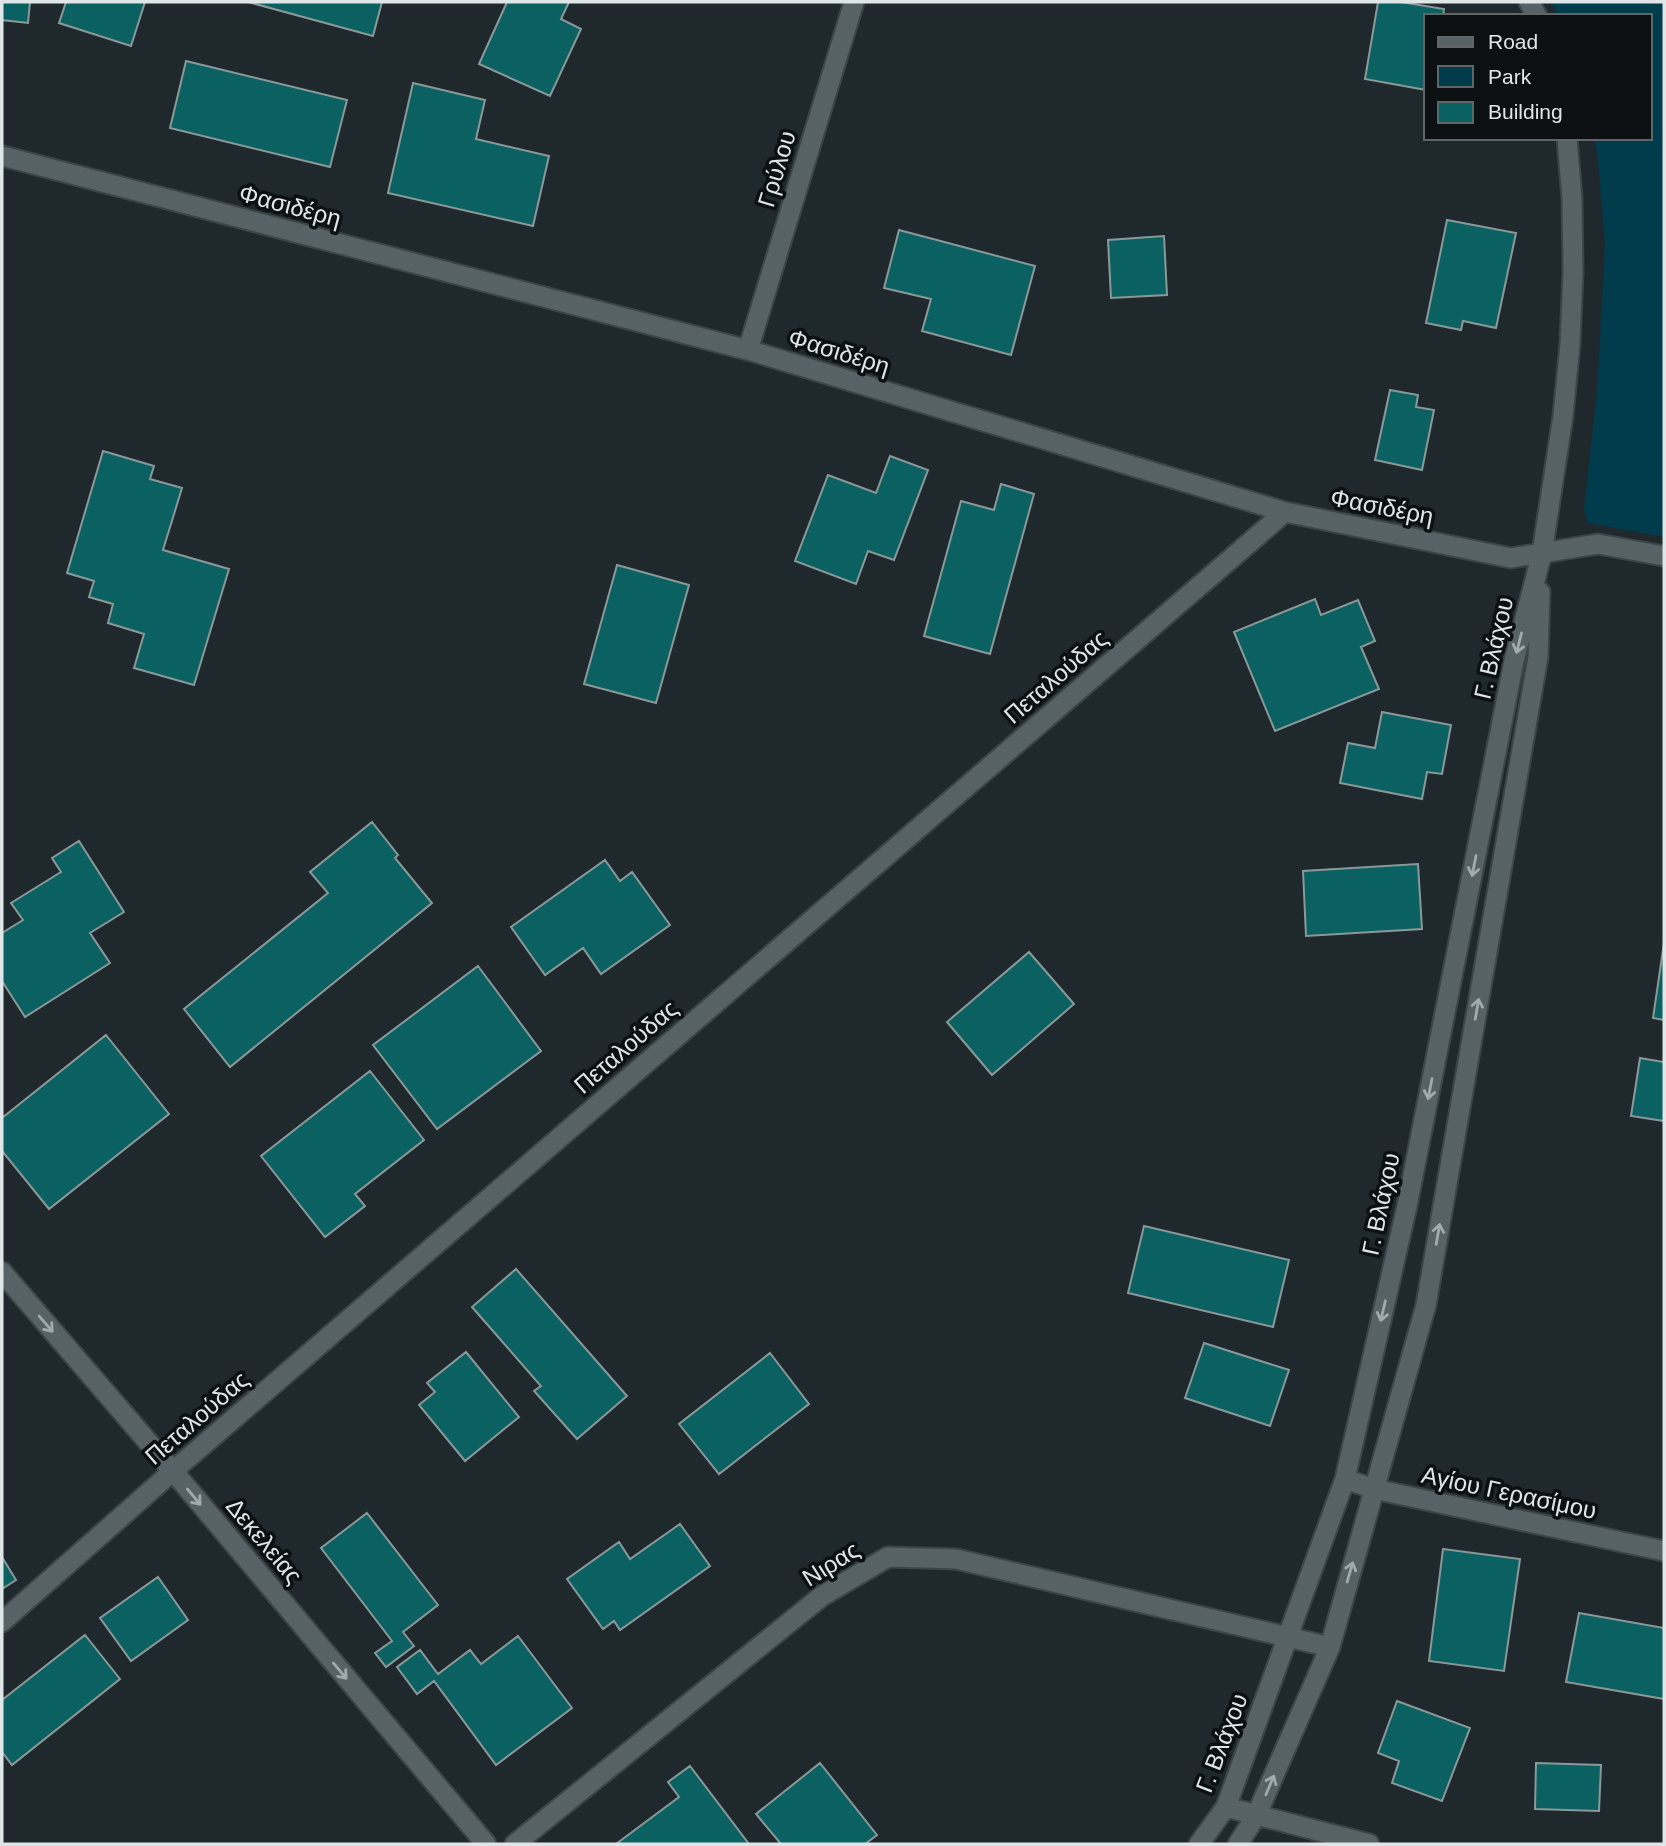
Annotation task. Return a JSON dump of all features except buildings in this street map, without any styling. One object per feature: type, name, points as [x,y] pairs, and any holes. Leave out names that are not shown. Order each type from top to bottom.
[{"type":"street","name":"Γρύλου","points":[[748,350],[854,2]]},
{"type":"street","name":"Γ. Βλάχου","points":[[1199,1844],[1226,1807],[1345,1479],[1407,1206],[1514,661],[1542,553],[1563,416],[1573,272],[1572,200],[1567,140]]},
{"type":"street","name":"Φασιδέρη","points":[[2,156],[748,350],[1284,512],[1511,558],[1598,544],[1664,556]]},
{"type":"street","name":"Πεταλούδας","points":[[2,1622],[173,1471],[1284,512]]},
{"type":"street","name":"Γ. Βλάχου","points":[[1238,1844],[1256,1816],[1329,1647],[1426,1305],[1538,657],[1542,553]]},
{"type":"street","name":"Δεκελείας","points":[[2,1272],[173,1471],[485,1844]]},
{"type":"street","name":"Αγίου Γερασίμου","points":[[1345,1479],[1374,1489],[1664,1551]]},
{"type":"street","name":"Νιρας","points":[[515,1844],[822,1596],[888,1557],[956,1559],[1329,1647]]},
{"type":"street","points":[[1226,1807],[1369,1844]]},
{"type":"green space","points":[[1551,2],[1664,2],[1664,537],[1588,523],[1584,508],[1597,393],[1605,243],[1597,151],[1594,140],[1652,140],[1652,14],[1556,14]]}]
